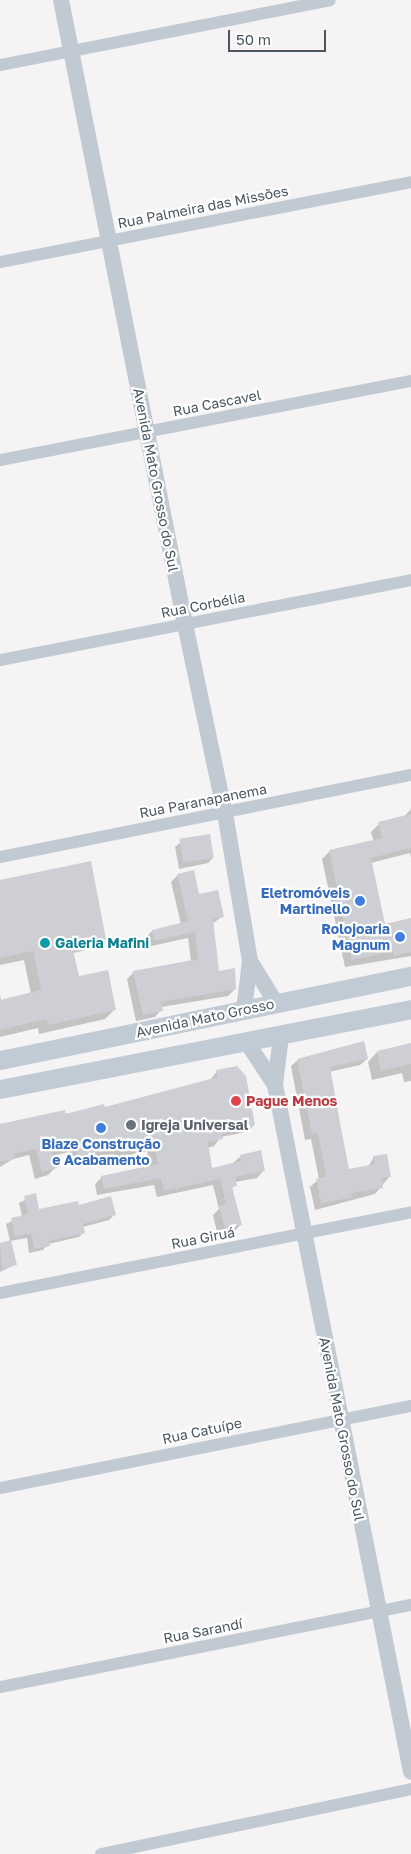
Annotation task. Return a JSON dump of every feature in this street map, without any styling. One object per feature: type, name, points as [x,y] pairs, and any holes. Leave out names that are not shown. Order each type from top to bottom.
[{"type":"main road","name":"Avenida Mato Grosso","points":[[0,1060],[411,976]]},
{"type":"main road","points":[[0,1089],[246,1041],[281,1036],[411,1009]]},
{"type":"street","name":"Avenida Mato Grosso do Sul","points":[[61,0],[73,51],[108,241],[184,624],[225,812],[250,961]]},
{"type":"street","points":[[0,65],[330,0]]},
{"type":"street","name":"Rua Palmeira das Missões","points":[[0,262],[411,182]]},
{"type":"street","name":"Rua Cascavel","points":[[0,460],[411,381]]},
{"type":"street","name":"Rua Corbélia","points":[[0,660],[411,580]]},
{"type":"street","name":"Rua Paranapanema","points":[[0,856],[411,775]]},
{"type":"street","points":[[250,961],[276,1003]]},
{"type":"street","points":[[244,1010],[250,961]]},
{"type":"street","points":[[275,1084],[281,1036]]},
{"type":"street","points":[[246,1041],[275,1084]]},
{"type":"street","name":"Avenida Mato Grosso do Sul","points":[[275,1084],[302,1234],[411,1772]]},
{"type":"street","name":"Rua Giruá","points":[[0,1293],[411,1212]]},
{"type":"street","name":"Rua Catuípe","points":[[0,1488],[340,1418],[411,1406]]},
{"type":"street","name":"Rua Sarandí","points":[[0,1687],[411,1605]]},
{"type":"street","points":[[100,1854],[411,1789]]},
{"type":"building","name":"Eletromóveis Martinello","points":[[411,814],[411,848],[371,858],[385,924],[411,918],[411,952],[393,956],[393,951],[352,960],[329,850],[382,838],[378,822]]},
{"type":"building","points":[[210,834],[214,858],[183,863],[179,839]]},
{"type":"building","name":"Galeria Mafini","points":[[91,861],[106,939],[72,946],[79,976],[108,970],[116,1010],[48,1025],[47,1019],[0,1030],[0,1000],[41,990],[33,951],[0,958],[0,880]]},
{"type":"building","points":[[194,870],[199,894],[218,890],[224,917],[213,919],[219,971],[235,968],[236,989],[161,1002],[163,1011],[143,1015],[133,971],[198,959],[195,932],[154,941],[152,930],[188,921],[177,874]]},
{"type":"building","points":[[364,1041],[368,1059],[330,1067],[349,1169],[375,1164],[373,1156],[387,1154],[391,1177],[382,1178],[383,1188],[351,1193],[352,1197],[321,1204],[316,1179],[326,1176],[318,1133],[312,1134],[297,1059]]},
{"type":"building","points":[[411,1043],[411,1064],[381,1071],[377,1051]]},
{"type":"building","points":[[237,1066],[246,1076],[255,1125],[222,1132],[223,1139],[208,1142],[212,1168],[241,1161],[240,1155],[261,1150],[265,1171],[235,1177],[237,1186],[232,1187],[242,1225],[225,1229],[219,1206],[226,1204],[220,1179],[164,1191],[161,1178],[104,1189],[101,1176],[158,1164],[154,1144],[122,1152],[121,1148],[78,1156],[76,1146],[52,1151],[57,1168],[42,1172],[36,1149],[14,1154],[15,1159],[0,1162],[0,1124],[65,1110],[66,1114],[104,1104],[105,1107],[218,1077],[216,1070]]},
{"type":"building","points":[[36,1193],[39,1209],[78,1201],[79,1205],[111,1196],[116,1215],[83,1224],[85,1233],[49,1241],[50,1246],[34,1249],[31,1233],[15,1237],[11,1218],[28,1214],[24,1196]]},
{"type":"building","points":[[11,1240],[17,1265],[2,1269],[0,1243]]},
{"type":"place","name":"Eletromóveis Martinello","points":[[360,901]]},
{"type":"place","name":"Rolojoaria Magnum","points":[[400,937]]},
{"type":"place","name":"Galeria Mafini","points":[[45,943]]},
{"type":"place","name":"Pague Menos","points":[[236,1101]]},
{"type":"place","name":"Igreja Universal","points":[[131,1125]]},
{"type":"place","name":"Biaze Construção e Acabamento","points":[[101,1128]]}]
